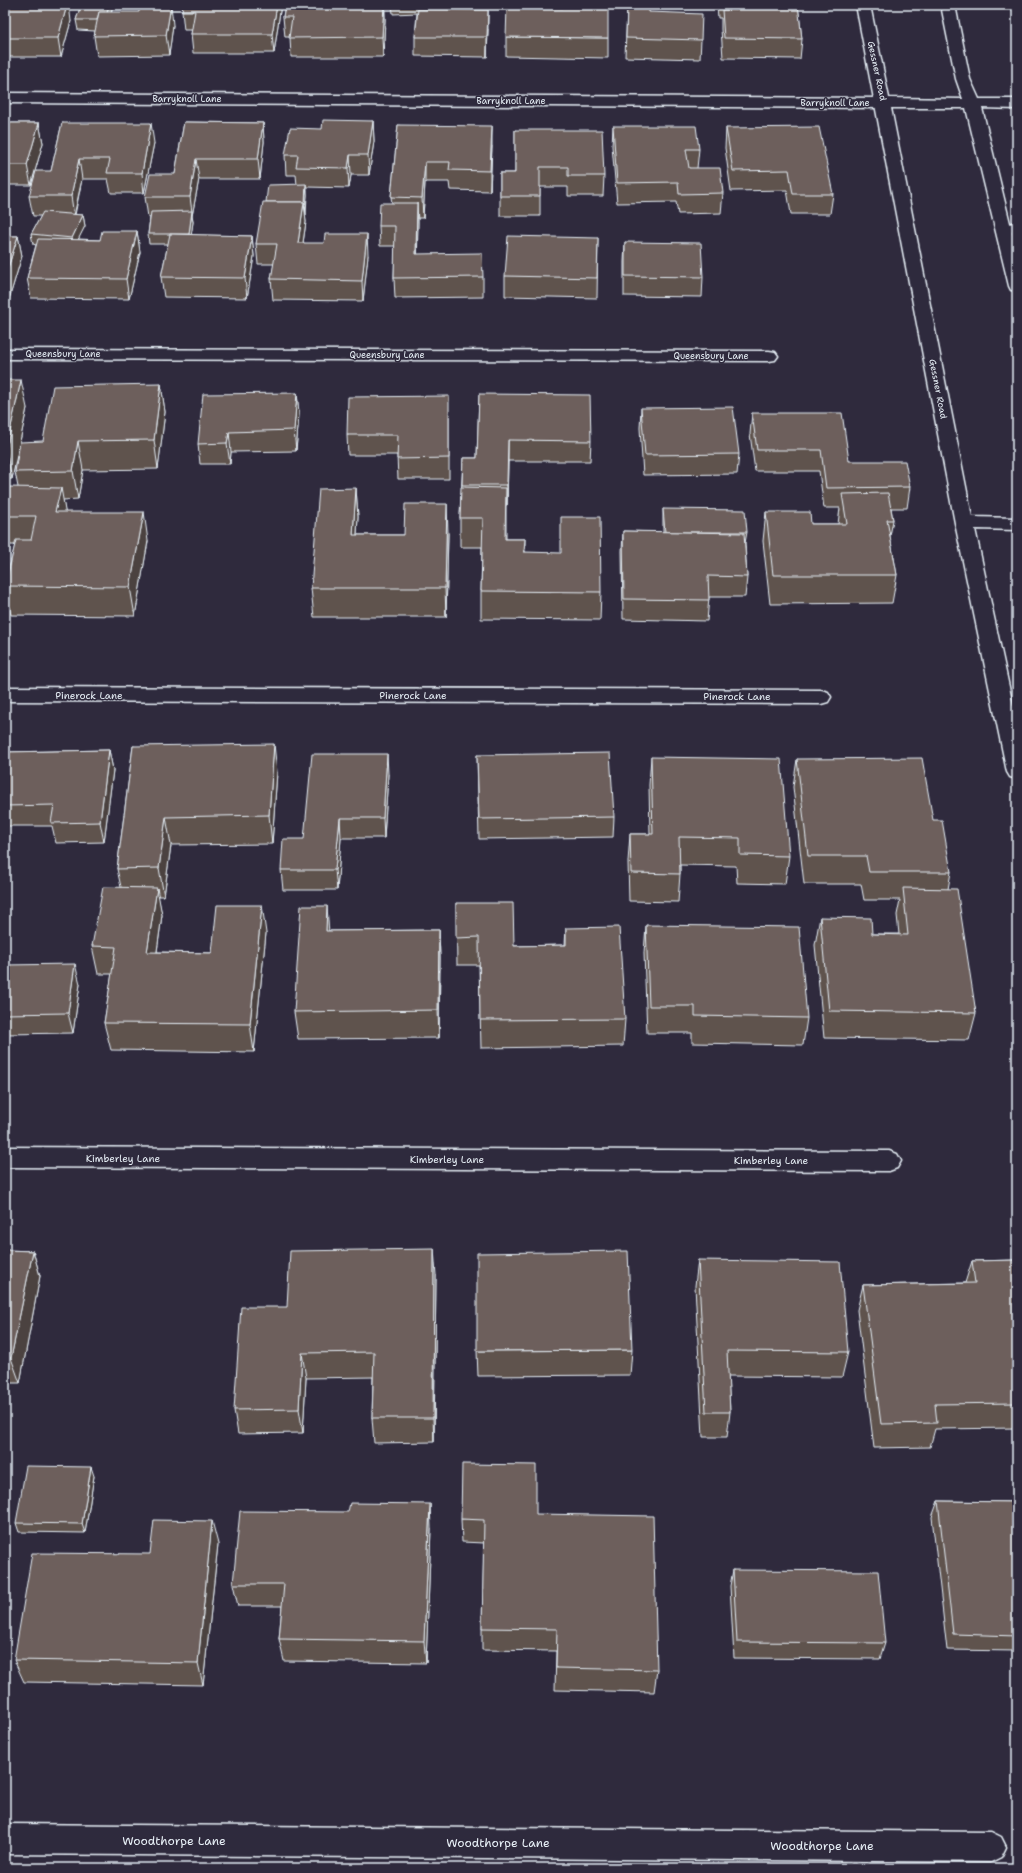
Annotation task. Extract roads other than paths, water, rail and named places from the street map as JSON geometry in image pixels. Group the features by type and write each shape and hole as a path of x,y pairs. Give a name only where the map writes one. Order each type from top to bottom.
{"street":[{"name":"Gessner Road","path":"863,5 964,523 1017,772"},
{"path":"948,5 963,79 973,104 1010,228 1017,286"},
{"name":"Barryknoll Lane","path":"5,98 1017,104"},
{"name":"Queensbury Lane","path":"5,354 769,356"},
{"path":"964,523 1017,524"},
{"name":"Pinerock Lane","path":"5,694 821,697"},
{"name":"Kimberley Lane","path":"5,1157 889,1161"},
{"name":"Woodthorpe Lane","path":"5,1839 991,1847"}]}
